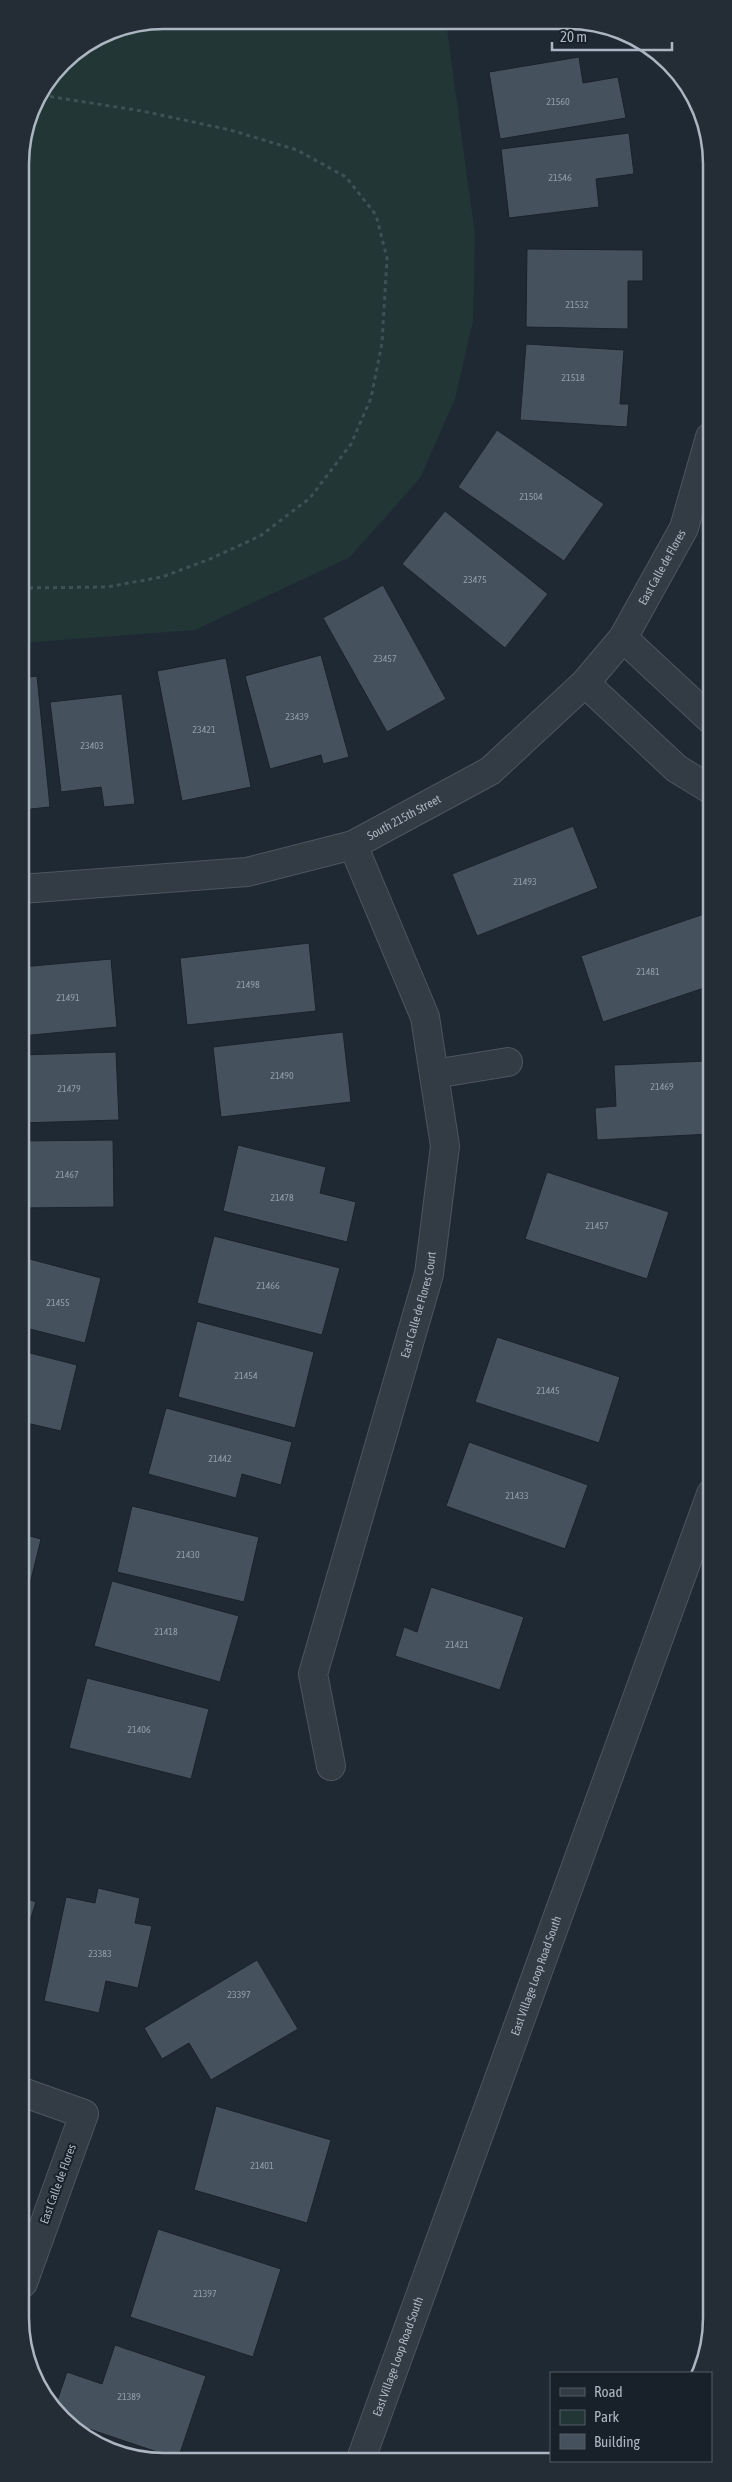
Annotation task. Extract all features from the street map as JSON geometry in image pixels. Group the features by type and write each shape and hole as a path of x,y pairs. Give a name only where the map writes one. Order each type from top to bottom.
{"street":[{"name":"East Calle de Flores","path":"585,683 623,638 684,528 703,462"},
{"path":"623,638 703,712"},
{"path":"585,683 677,769 703,785"},
{"name":"South 215th Street","path":"29,888 247,872 353,844 490,771 585,683"},
{"name":"East Calle de Flores Court","path":"331,1766 313,1674 428,1274 445,1146 425,1018 353,844"},
{"path":"434,1074 508,1062"},
{"name":"East Village Loop Road South","path":"363,2453 703,1516"},
{"name":"East Calle de Flores","path":"29,2094 84,2114 29,2266"}],"path":[{"path":"29,588 107,587 162,577 210,559 260,536 310,498 351,444 371,398 382,343 387,258 376,214 346,177 297,150 220,128 142,111 47,96"}],"green space":[{"path":"155,29 447,29 475,235 473,321 455,399 420,478 350,557 195,630 29,642 29,155 33,129 39,112 51,89 75,62 89,51 112,39 137,31"}],"building":[{"path":"579,57 583,83 618,77 626,118 500,139 489,72"},
{"path":"629,133 634,174 596,179 599,207 509,218 501,149"},
{"path":"527,249 643,250 643,281 628,281 628,329 526,327"},
{"path":"526,344 624,350 620,404 629,404 627,427 520,420"},
{"path":"497,430 604,504 564,561 458,487"},
{"path":"445,511 548,594 505,648 402,564"},
{"path":"383,585 446,699 387,732 323,618"},
{"path":"321,655 349,757 323,764 321,755 270,769 245,676"},
{"path":"226,658 251,787 182,801 157,671"},
{"path":"37,676 50,807 29,809 29,677"},
{"path":"122,694 135,804 104,807 101,787 61,792 50,702"},
{"path":"573,826 598,888 477,936 452,874"},
{"path":"703,914 703,988 603,1022 581,956"},
{"path":"309,943 316,1011 187,1025 180,958"},
{"path":"111,959 117,1027 29,1035 29,966"},
{"path":"343,1032 351,1102 221,1117 213,1047"},
{"path":"116,1052 119,1120 29,1123 29,1055"},
{"path":"703,1061 703,1134 597,1140 595,1108 616,1106 614,1065"},
{"path":"113,1140 114,1207 29,1208 29,1141"},
{"path":"238,1145 326,1167 320,1193 356,1202 347,1242 223,1211"},
{"path":"547,1172 669,1212 647,1279 525,1239"},
{"path":"214,1236 340,1268 322,1335 197,1303"},
{"path":"29,1259 101,1278 85,1343 29,1329"},
{"path":"197,1321 314,1352 295,1428 178,1397"},
{"path":"497,1337 620,1377 599,1443 475,1402"},
{"path":"29,1353 77,1365 61,1431 29,1424"},
{"path":"166,1408 292,1442 281,1485 242,1474 236,1498 148,1474"},
{"path":"469,1442 588,1485 565,1549 446,1506"},
{"path":"132,1506 259,1537 244,1602 117,1572"},
{"path":"29,1536 41,1539 29,1588"},
{"path":"112,1581 239,1616 220,1682 94,1646"},
{"path":"431,1587 524,1617 500,1690 395,1656 404,1627 417,1632"},
{"path":"87,1678 209,1709 191,1779 69,1748"},
{"path":"98,1888 140,1898 135,1923 152,1926 138,1988 106,1981 99,2013 44,2001 66,1897 95,1903"},
{"path":"29,1900 36,1902 29,1924"},
{"path":"257,1960 298,2029 211,2080 189,2043 162,2059 144,2028"},
{"path":"216,2106 331,2140 307,2223 194,2190"},
{"path":"158,2229 281,2269 253,2357 130,2317"},
{"path":"115,2345 206,2376 180,2453 159,2453 87,2428 68,2414 57,2401 67,2372 102,2384"}]}
